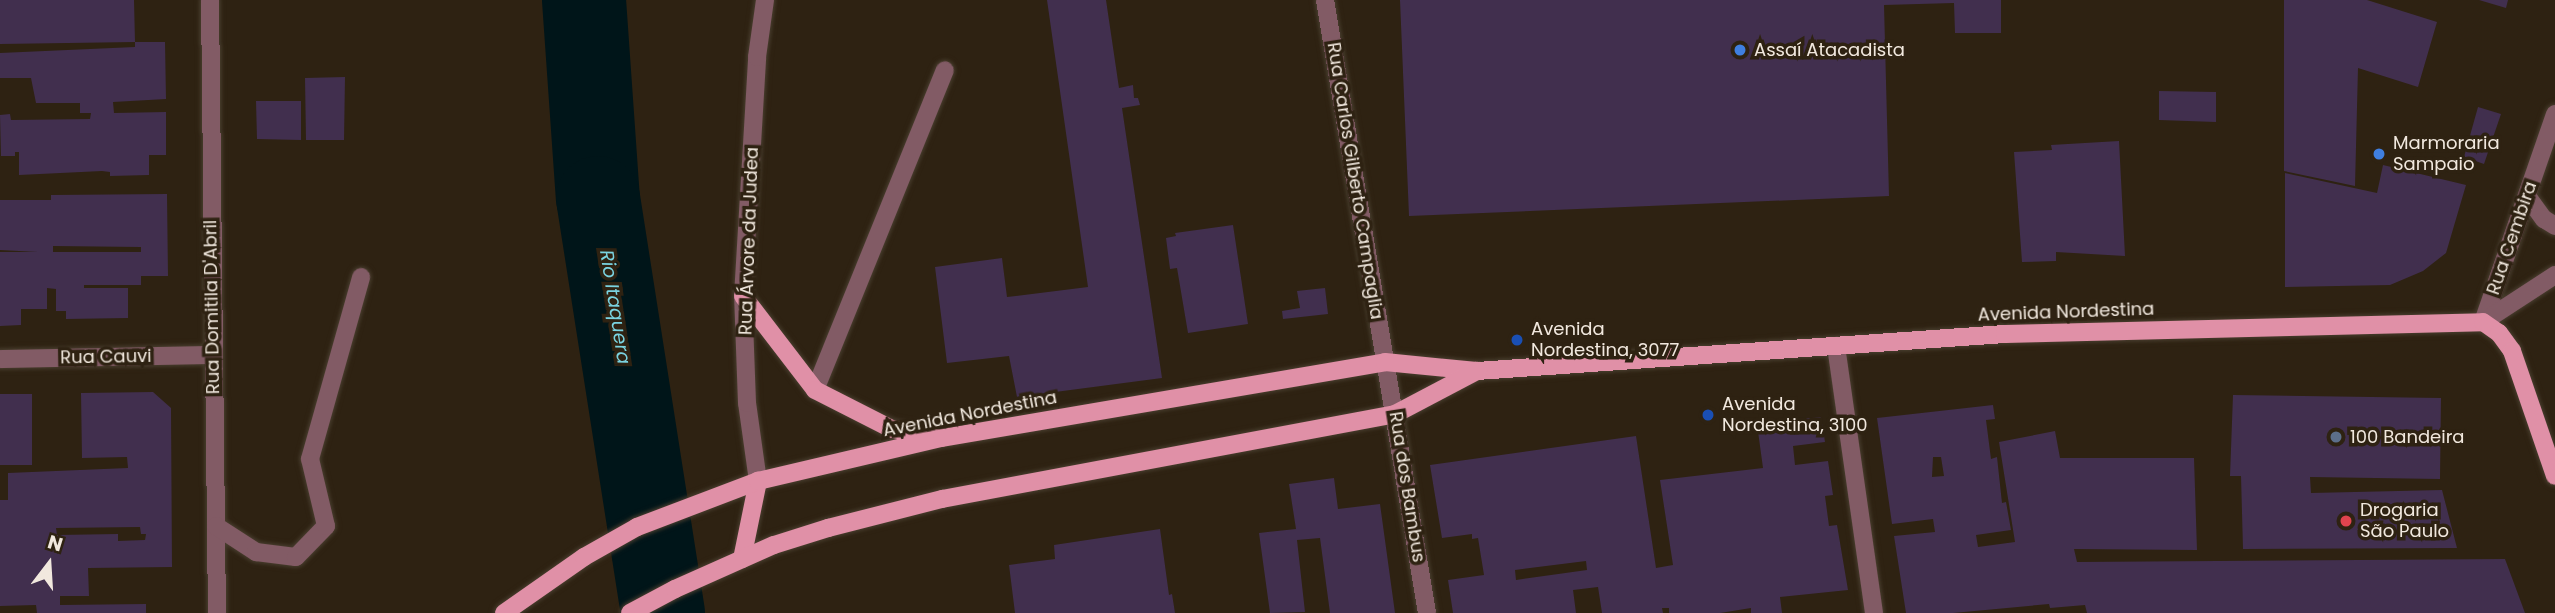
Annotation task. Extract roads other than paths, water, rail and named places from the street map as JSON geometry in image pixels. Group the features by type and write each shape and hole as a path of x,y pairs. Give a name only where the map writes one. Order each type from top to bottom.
{"main road":[{"path":"743,296 815,390 892,429 942,438"},
{"path":"2483,322 2499,333 2512,351 2555,476"},
{"name":"Avenida Nordestina","path":"504,613 583,557 638,527 758,481 942,438 1385,362 1477,371 2005,334 2483,322"},
{"name":"Avenida Nordestina","path":"630,613 722,567 828,528 942,499 1395,414 1477,371"},
{"path":"742,559 758,481"}],"street":[{"name":"Rua Domitila D'Abril","path":"209,0 217,613"},
{"name":"Rua Árvore da Judea","path":"758,481 747,403 743,296 757,57 765,0"},
{"name":"Rua Carlos Gilberto Campaglia","path":"1325,0 1385,362"},
{"path":"815,390 945,70"},
{"name":"Rua Cembira","path":"2483,322 2555,114"},
{"path":"2527,195 2544,219 2555,226"},
{"path":"2483,322 2555,275"},
{"path":"216,526 256,552 296,557 326,526 310,459 360,276"},
{"path":"1836,346 1874,613"},
{"name":"Rua Cauvi","path":"0,359 213,355"},
{"name":"Rua dos Bambus","path":"1385,362 1427,613"}],"waterway":[{"name":"Rio Itaquera","path":"584,0 598,198 663,613"}],"place":[{"name":"Assaí Atacadista","path":"1740,50"},
{"name":"Marmoraria Sampaio","path":"2379,154"},
{"name":"Avenida Nordestina, 3077","path":"1517,340"},
{"name":"Avenida Nordestina, 3100","path":"1708,415"},
{"name":"100 Bandeira","path":"2336,437"},
{"name":"Drogaria São Paulo","path":"2346,521"}]}
